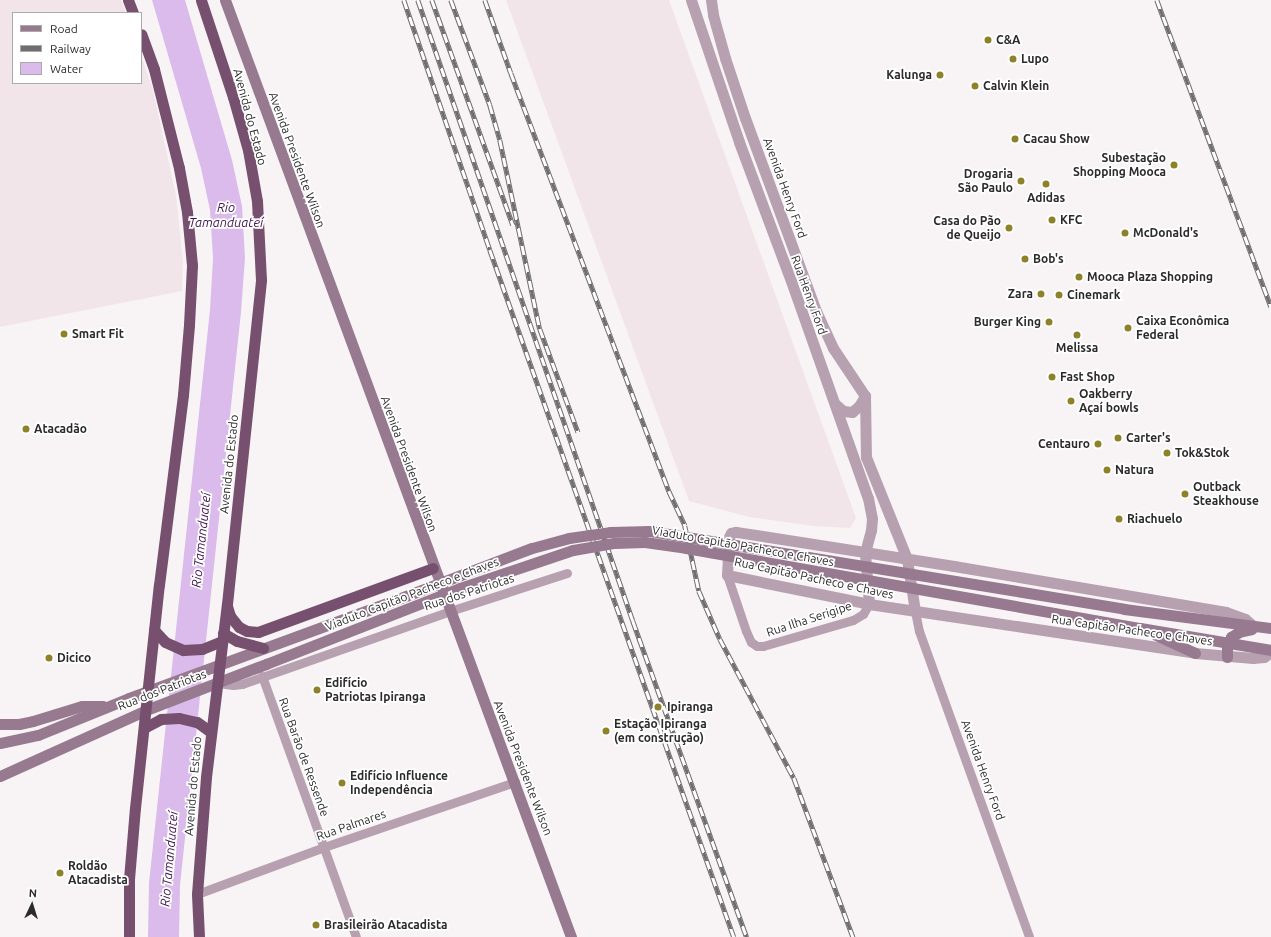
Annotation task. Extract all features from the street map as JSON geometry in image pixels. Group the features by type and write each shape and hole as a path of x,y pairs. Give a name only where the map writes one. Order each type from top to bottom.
{"highway":[{"path":"128,0 133,12"},
{"name":"Avenida do Estado","path":"199,937 197,894 206,777 218,683 259,301 260,246 257,201 248,150 233,97 200,0"},
{"path":"129,937 129,879 154,630 183,395 192,265 187,212 179,168 154,69 142,37"},
{"path":"226,604 230,616 238,626 247,631 258,632 434,568"},
{"path":"154,630 165,642 183,650 202,650 222,637 263,648"},
{"path":"144,728 161,719 179,718 197,722 211,732"}],"main road":[{"name":"Avenida Presidente Wilson","path":"224,0 450,611 515,782 571,937"},
{"name":"Viaduto Capitão Pacheco e Chaves","path":"219,666 263,648 532,548 569,538 610,532 650,531 682,535 1124,609"},
{"name":"Viaduto Capitão Pacheco e Chaves","path":"218,683 460,588 573,550 614,543 645,542 686,548 1140,628"},
{"name":"Rua Capitão Pacheco e Chaves","path":"1124,609 1268,628"},
{"name":"Rua Capitão Pacheco e Chaves","path":"1140,628 1271,651"},
{"path":"1140,628 1195,653"},
{"path":"1227,657 1228,643 1231,637 1239,632 1268,628"},
{"name":"Rua dos Patriotas","path":"0,743 38,735 108,706 219,666"},
{"name":"Rua dos Patriotas","path":"0,776 146,710 218,683"},
{"path":"0,724 19,724 33,721 82,706 108,706"}],"street":[{"name":"Rua Henry Ford","path":"691,0 739,142 835,404 871,510 871,530 866,553 869,604"},
{"name":"Avenida Henry Ford","path":"711,0 713,15 721,44 745,118 816,311 833,348 865,396 867,425 866,451 868,463 907,559"},
{"path":"835,404 843,411 852,412 859,406 865,396"},
{"name":"Rua Capitão Pacheco e Chaves","path":"1252,625 1244,619 1226,612 734,532 729,537 727,575 915,612 1195,653 1227,657 1260,658 1271,651"},
{"path":"907,559 915,612"},
{"name":"Rua dos Patriotas","path":"218,683 232,685 242,684 450,611 567,573"},
{"name":"Rua Ilha Serigipe","path":"727,575 746,631 751,642 757,646 763,646 853,620 863,614 869,604"},
{"name":"Avenida Henry Ford","path":"915,612 919,631 1029,937"},
{"name":"Rua Barão de Ressende","path":"262,676 356,937"},
{"name":"Rua Palmares","path":"197,894 324,846 515,782"}],"shaded area":[{"path":"0,0 121,0 126,12 12,12 12,84 142,84 142,58 153,90 176,195 183,262 182,291 0,327"},
{"path":"506,0 669,0 856,518 850,528 813,526 749,517 689,501"}],"water":[{"name":"Rio Tamanduateí","path":"152,0 185,0 232,160 242,206 245,258 241,312 180,885 179,937 148,937 149,883 210,310 213,258 210,210 201,168"}],"railway":[{"path":"404,0 490,250 734,937"},
{"path":"418,0 633,621 747,937"},
{"path":"432,0 513,225"},
{"path":"451,0 490,105 500,140 540,329 578,432"},
{"path":"485,0 511,73 669,491 685,526 699,591 720,639 794,778 853,937"},
{"path":"1157,0 1271,306"}],"place":[{"name":"C&A","path":"988,40"},
{"name":"Lupo","path":"1013,59"},
{"name":"Kalunga","path":"940,75"},
{"name":"Calvin Klein","path":"975,86"},
{"name":"Cacau Show","path":"1015,139"},
{"name":"Subestação Shopping Mooca","path":"1174,165"},
{"name":"Drogaria São Paulo","path":"1021,181"},
{"name":"Adidas","path":"1046,184"},
{"name":"KFC","path":"1052,220"},
{"name":"Casa do Pão de Queijo","path":"1009,228"},
{"name":"McDonald's","path":"1125,233"},
{"name":"Bob's","path":"1025,259"},
{"name":"Mooca Plaza Shopping","path":"1079,277"},
{"name":"Zara","path":"1041,294"},
{"name":"Cinemark","path":"1059,295"},
{"name":"Burger King","path":"1049,322"},
{"name":"Caixa Econômica Federal","path":"1128,328"},
{"name":"Smart Fit","path":"64,334"},
{"name":"Melissa","path":"1077,335"},
{"name":"Fast Shop","path":"1052,377"},
{"name":"Oakberry Açaí bowls","path":"1071,401"},
{"name":"Atacadão","path":"26,429"},
{"name":"Carter's","path":"1118,438"},
{"name":"Centauro","path":"1098,444"},
{"name":"Tok&Stok","path":"1167,453"},
{"name":"Natura","path":"1107,470"},
{"name":"Outback Steakhouse","path":"1185,494"},
{"name":"Riachuelo","path":"1119,519"},
{"name":"Dicico","path":"49,658"},
{"name":"Edifício Patriotas Ipiranga","path":"317,690"},
{"name":"Ipiranga","path":"658,707"},
{"name":"Estação Ipiranga (em construção)","path":"606,731"},
{"name":"Edifício Influence Independência","path":"342,783"},
{"name":"Roldão Atacadista","path":"60,873"},
{"name":"Brasileirão Atacadista","path":"316,925"}]}
